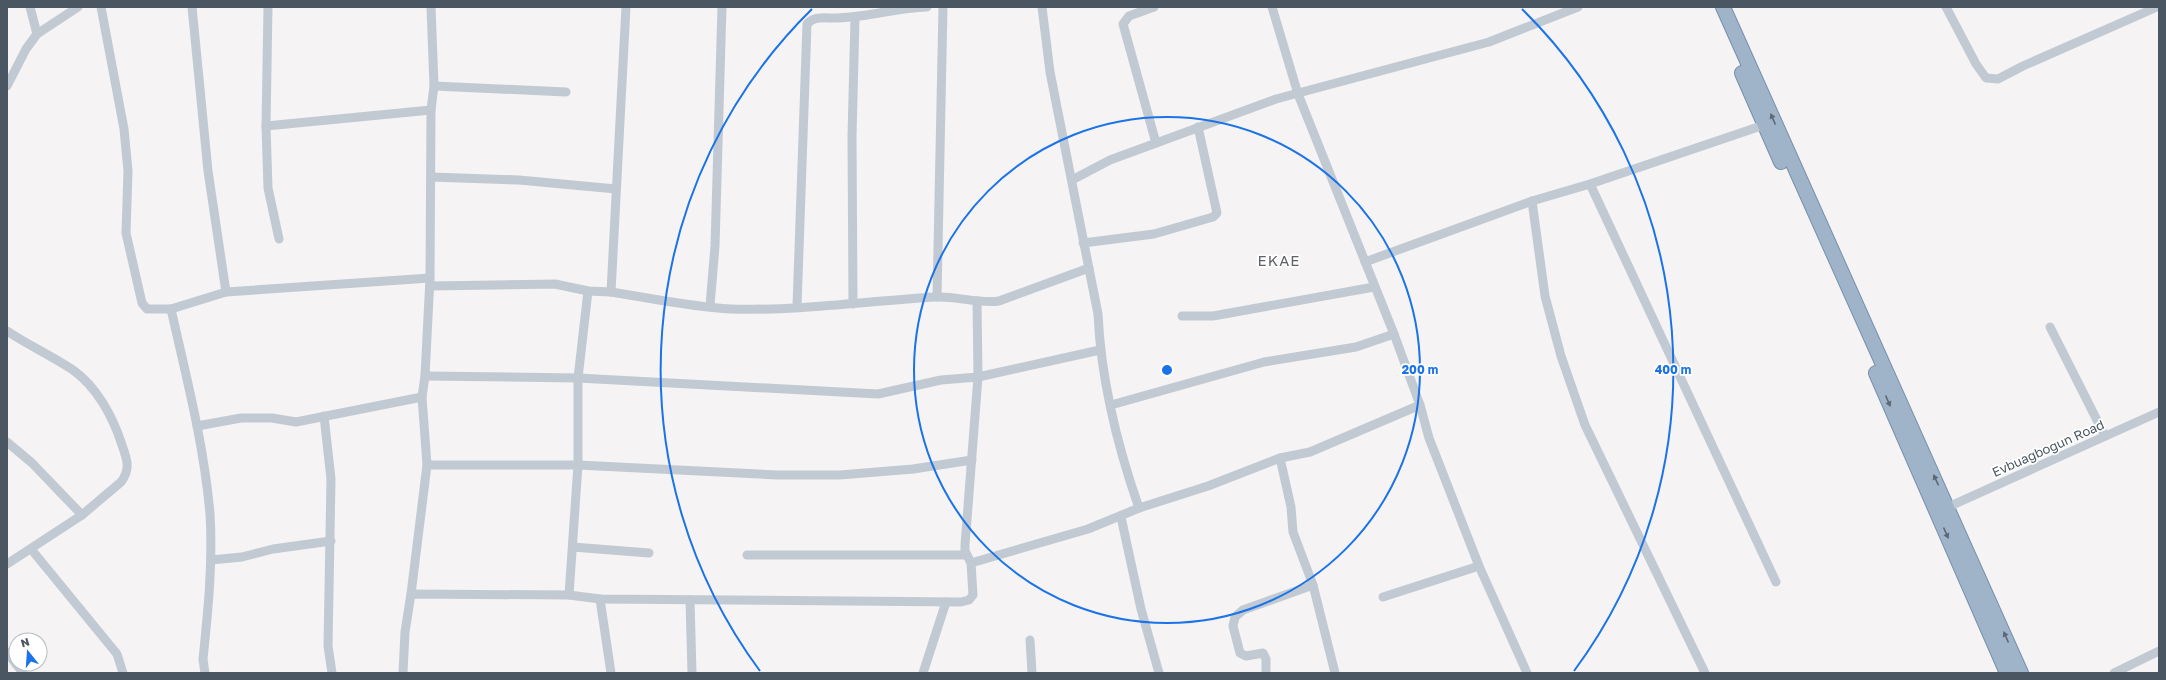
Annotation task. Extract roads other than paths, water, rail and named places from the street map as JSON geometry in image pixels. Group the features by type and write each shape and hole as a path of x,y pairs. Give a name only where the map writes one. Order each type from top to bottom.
{"highway":[{"path":"1712,7 1764,125 1826,258 2007,673"},
{"path":"1722,7 1883,368 1948,506 2021,673"}],"street":[{"path":"30,7 37,34"},
{"path":"7,86 26,49 37,34 78,7"},
{"path":"101,7 124,129 128,171 126,234 142,303 147,309 171,309 226,292 430,282 555,284 588,291 611,292 732,309 853,304 937,297 959,297 987,303 999,301 1088,268"},
{"path":"192,7 208,171 226,292"},
{"path":"268,7 266,126 268,188 279,239"},
{"path":"403,673 405,632 427,465 422,397 426,376 430,282 431,110 434,86 431,7"},
{"path":"611,292 626,7"},
{"path":"710,306 715,246 722,7"},
{"path":"796,306 807,24 816,18 855,18 894,10 927,7"},
{"path":"937,297 943,7"},
{"path":"1042,7 1050,72 1098,314 1100,350 1122,458 1139,508"},
{"path":"1154,7 1129,16 1124,24 1156,143"},
{"path":"1272,7 1298,94 1394,334 1420,405 1429,438 1479,566 1527,673"},
{"path":"1072,180 1110,160 1276,99 1489,42 1578,7"},
{"path":"1946,7 1976,64 1986,78 1998,79 2022,66 2157,7"},
{"path":"853,304 852,136 855,18"},
{"path":"434,86 566,92"},
{"path":"266,126 431,110"},
{"path":"1365,262 1532,201 1590,184 1764,125"},
{"path":"1083,243 1154,234 1213,217 1217,213 1198,127"},
{"path":"431,178 519,180 616,189"},
{"path":"1590,184 1776,582"},
{"path":"1532,201 1545,296 1561,356 1584,425 1705,673"},
{"path":"1182,316 1213,316 1374,287"},
{"path":"569,595 578,466 578,378 588,291"},
{"path":"411,594 569,595 600,599 690,600 946,602 969,600 973,595 969,559 965,545 978,377 977,301"},
{"path":"171,309 198,426 210,513 211,560 203,659 205,673"},
{"path":"2050,327 2105,436"},
{"path":"7,332 74,371 98,395 117,430 128,462 126,475 121,482 82,514 32,549 7,564"},
{"path":"1111,405 1264,362 1356,347 1394,334"},
{"path":"426,376 578,378 878,394 941,380 978,377 1100,350"},
{"path":"198,426 241,418 272,418 296,422 422,397"},
{"path":"747,555 969,559 1088,529 1121,517 1139,508 1208,486 1280,458 1310,452 1420,405"},
{"name":"Evbuagbogun Road","path":"1948,506 2159,412"},
{"path":"324,416 331,478 328,646 332,673"},
{"path":"7,442 32,464 82,514"},
{"path":"1280,458 1291,507 1293,532 1312,586 1335,673"},
{"path":"427,465 578,466 777,475 840,475 898,471 972,460"},
{"path":"1121,517 1141,609 1159,673"},
{"path":"211,560 242,557 273,549 331,541"},
{"path":"573,547 649,552"},
{"path":"32,549 117,654 123,673"},
{"path":"1382,597 1479,566"},
{"path":"1266,673 1266,659 1263,653 1246,656 1240,653 1233,626 1235,617 1243,610 1312,586"},
{"path":"600,599 611,673"},
{"path":"690,600 692,673"},
{"path":"923,673 946,602"},
{"path":"1030,640 1032,673"},
{"path":"2114,673 2159,651"}],"district":[{"name":"EKAE","path":"1279,260"}]}
